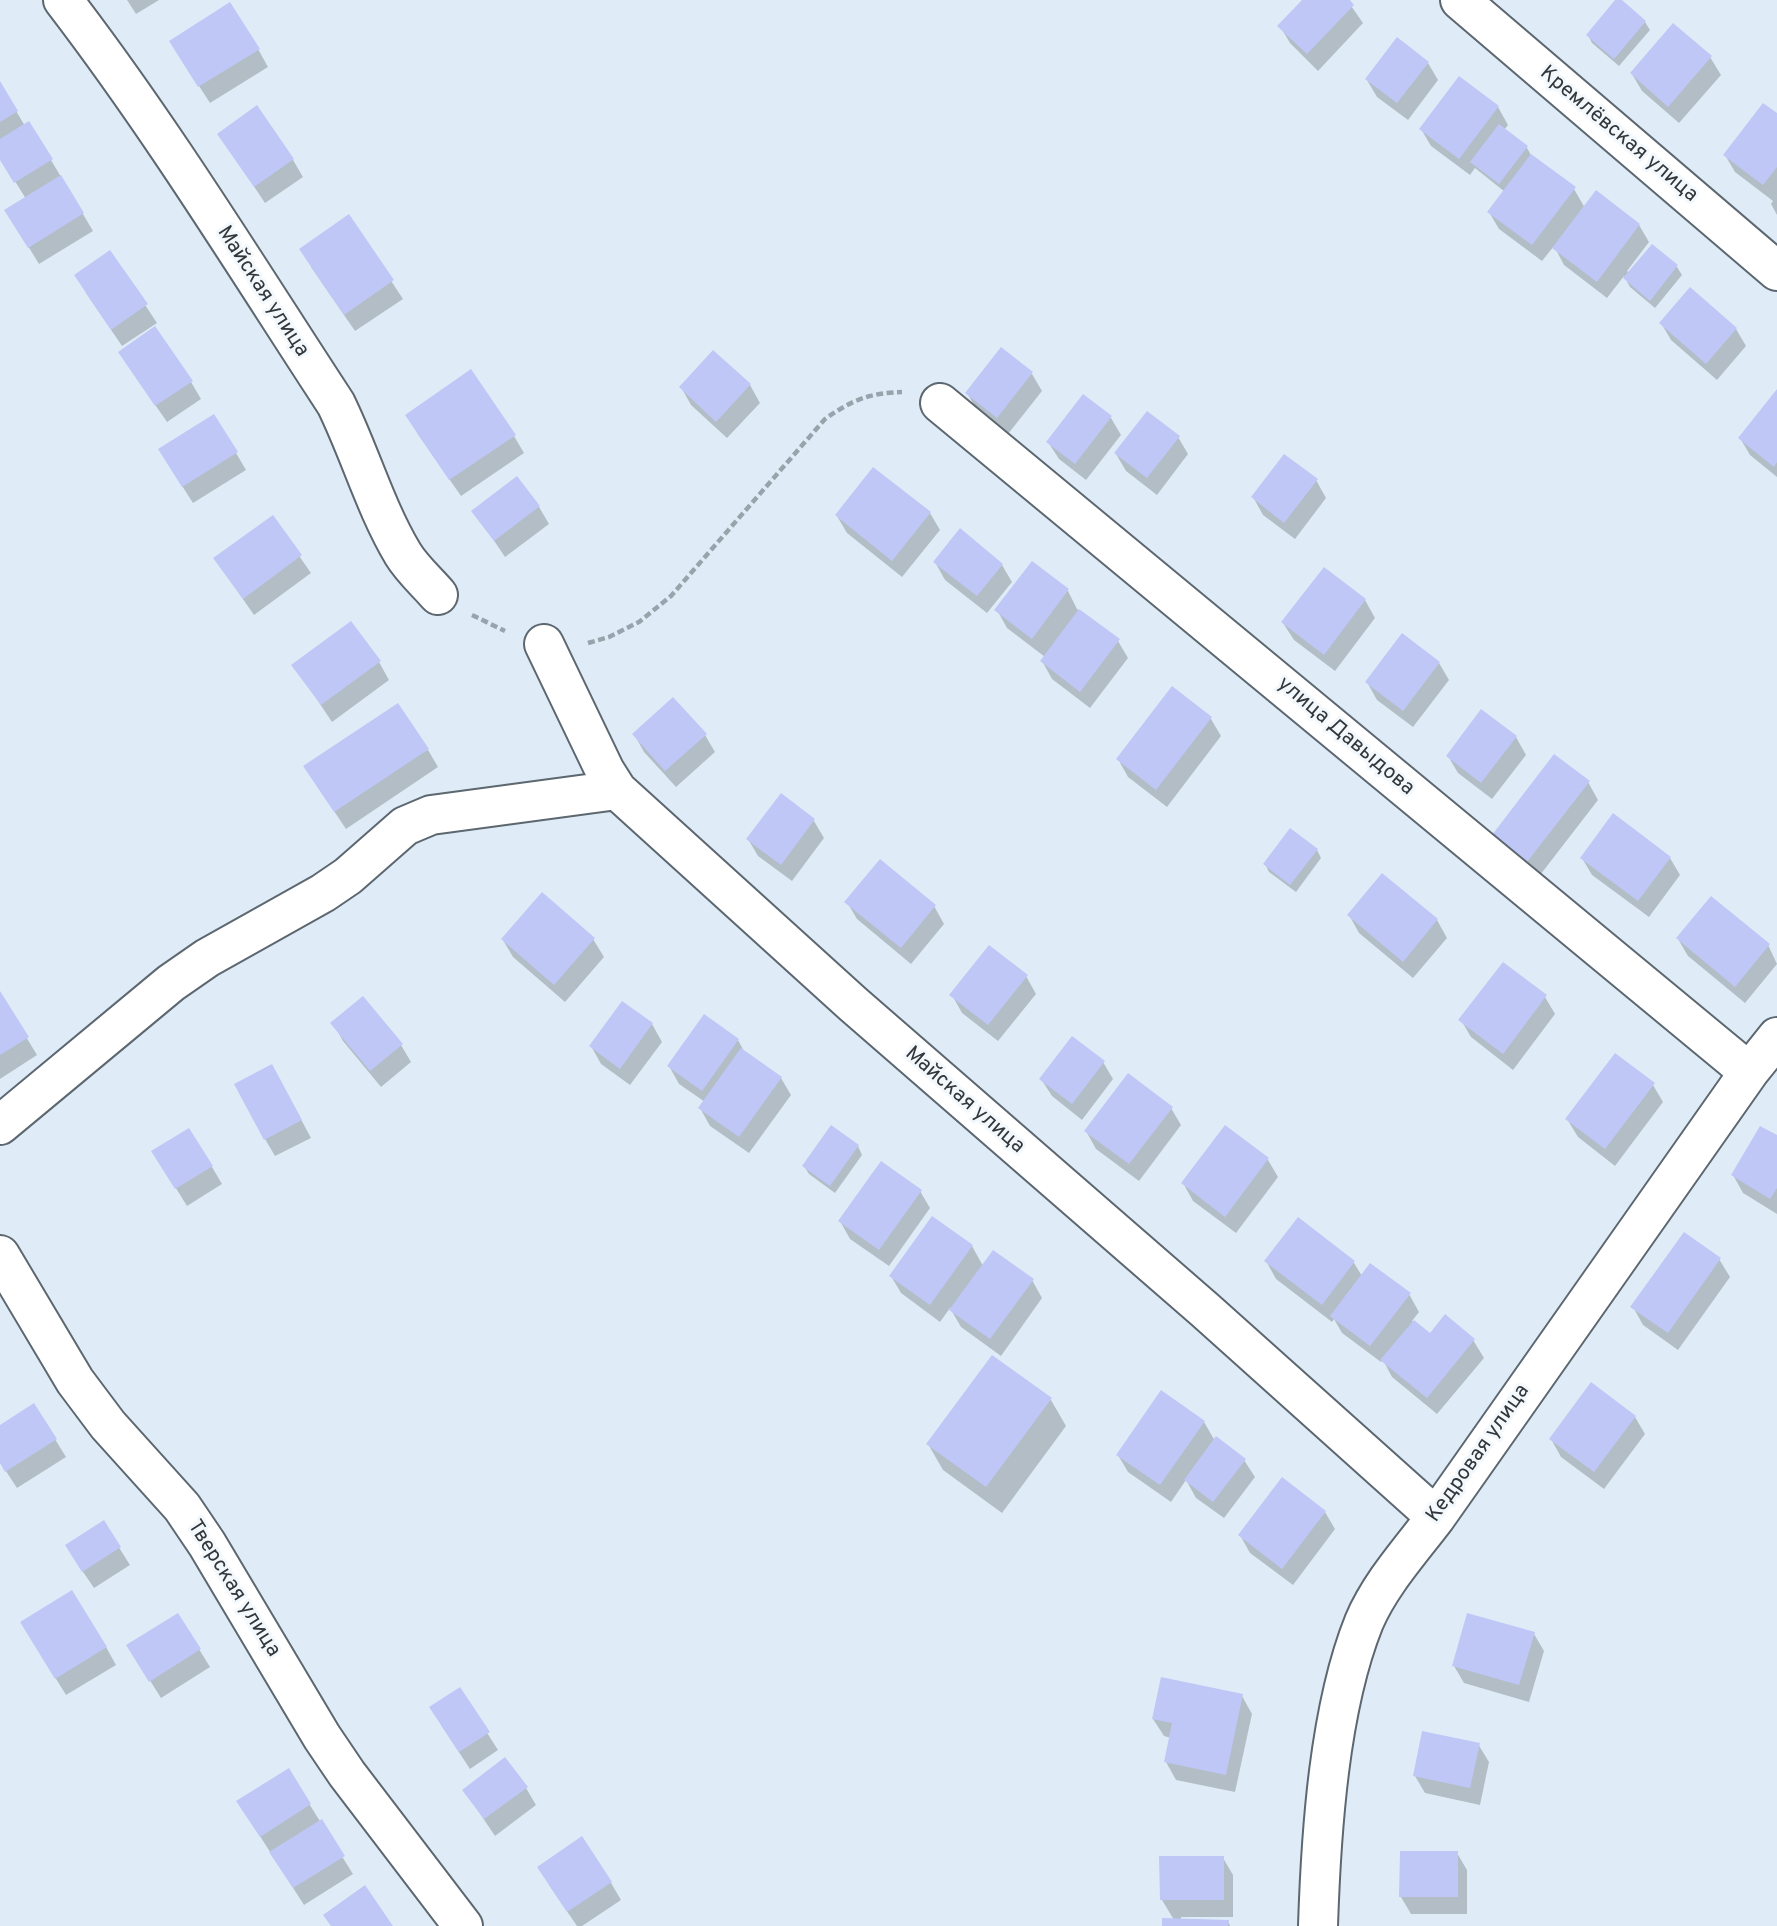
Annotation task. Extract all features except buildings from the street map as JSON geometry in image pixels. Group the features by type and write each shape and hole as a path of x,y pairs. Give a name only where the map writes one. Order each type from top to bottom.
{"street":[{"name":"Майская улица","path":"64,0 134,97 336,404 354,441 381,511 404,556 438,596"},
{"name":"Кремлёвская улица","path":"1460,0 1777,271"},
{"name":"улица Давыдова","path":"940,403 1749,1072"},
{"name":"Майская улица","path":"544,644 605,771 617,790 853,1004 1215,1319 1436,1517"},
{"path":"0,1125 171,983 207,958 348,876 405,826 431,815 617,790"},
{"name":"Кедровая улица","path":"1318,1926 1320,1872 1334,1736 1364,1622 1383,1587 1436,1517 1749,1072 1777,1037"},
{"name":"Тверская улица","path":"0,1255 75,1381 108,1425 182,1507 347,1774 463,1926"}],"path":[{"path":"438,596 513,635 544,644 575,647 609,637 639,622 671,596 825,419 849,402 877,393 907,391 940,403"}]}
